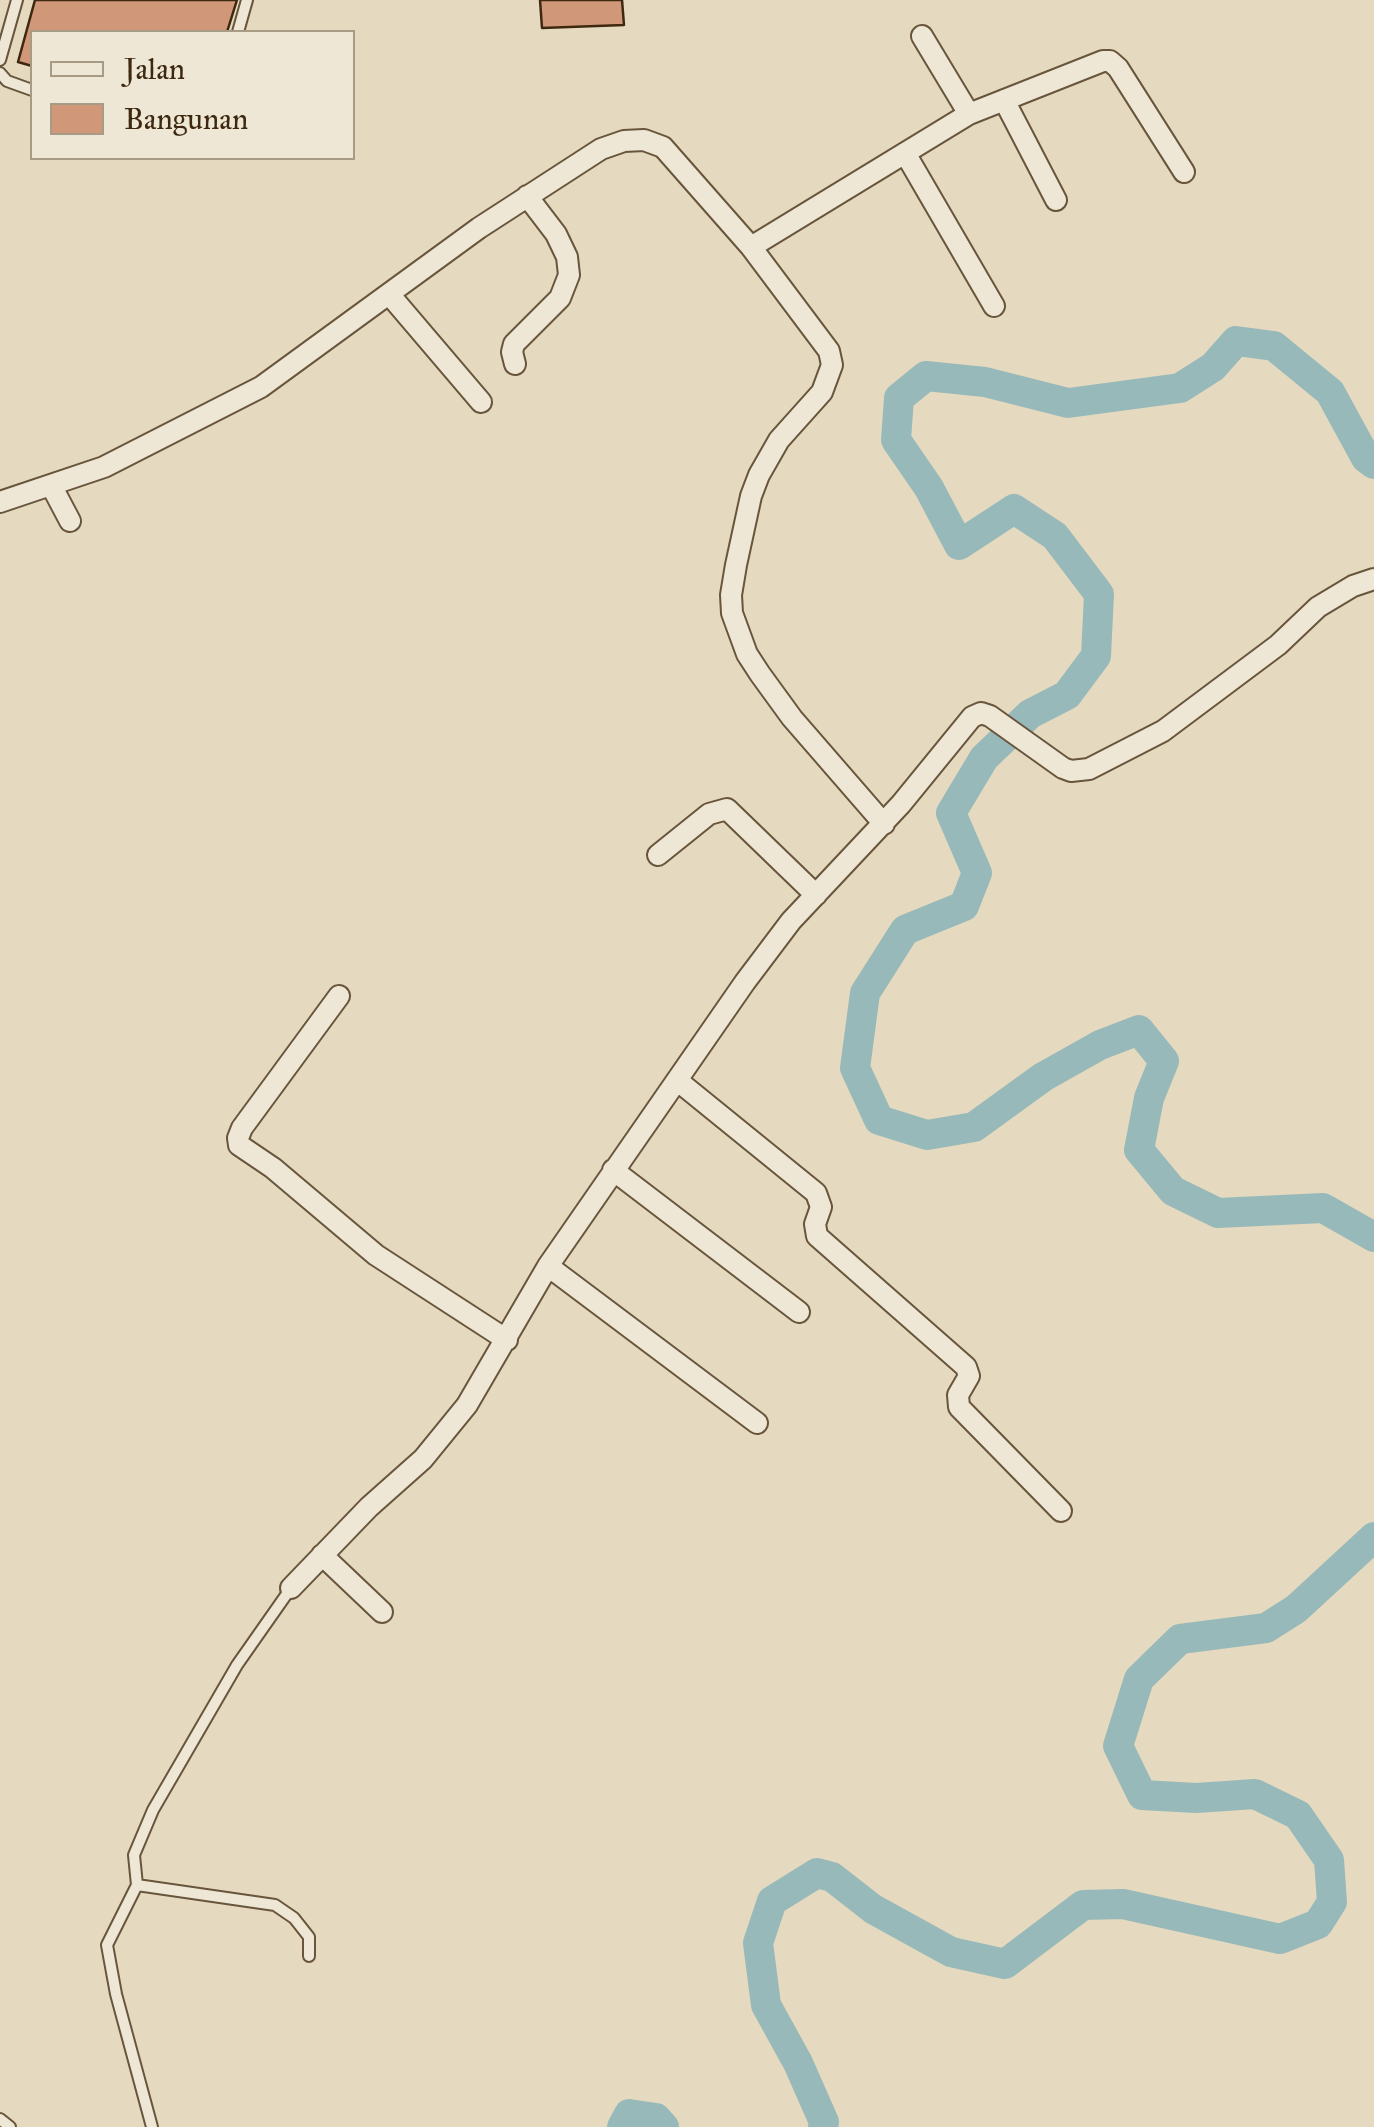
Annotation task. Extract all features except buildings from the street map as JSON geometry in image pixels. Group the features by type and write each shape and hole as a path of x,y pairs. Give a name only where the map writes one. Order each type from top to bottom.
{"street":[{"path":"922,36 969,114"},
{"path":"752,247 969,114 1110,61 1184,172"},
{"path":"1004,100 1056,200"},
{"path":"0,502 104,467 261,386 527,196 601,148 644,140 675,157 752,247 829,351 832,365 822,392 787,429 759,475 741,534 731,595 732,613 747,654 760,674 792,718 884,824"},
{"path":"905,152 994,306"},
{"path":"515,364 514,344 560,298 569,276 567,257 556,234 527,196"},
{"path":"389,294 481,402"},
{"path":"51,485 70,521"},
{"path":"291,1588 422,1460 467,1405 548,1266 745,982 791,921 884,824 972,717 981,713 990,716 1071,771 1100,765 1163,731 1205,702 1334,596 1374,580"},
{"path":"658,855 709,814 727,809 816,896"},
{"path":"339,996 242,1128 240,1145 273,1168 376,1256 507,1340"},
{"path":"678,1081 816,1194 822,1206 815,1224 817,1236 966,1367 969,1376 958,1395 959,1407 1061,1512"},
{"path":"612,1170 800,1312"},
{"path":"548,1266 757,1422"},
{"path":"322,1556 382,1612"}],"lane":[{"path":"0,60 17,0"},
{"path":"239,30 248,0"},
{"path":"0,73 7,81 30,89"},
{"path":"152,2127 116,1994 107,1945 137,1885 134,1855 153,1810 236,1665 291,1588"},
{"path":"137,1885 275,1905 294,1918 308,1938 309,1956"},
{"path":"0,2120 10,2127"}],"waterway":[{"path":"1374,464 1366,458 1330,392 1274,346 1236,341 1213,367 1180,388 1068,403 985,382 926,376 899,398 896,440 929,488 959,545 1014,509 1055,536 1099,594 1096,656 1067,695 1030,714 984,758 951,813 977,873 964,906 905,930 865,993 855,1068 879,1120 927,1135 974,1127 1043,1077 1100,1045 1139,1030 1164,1061 1149,1098 1139,1150 1173,1191 1218,1213 1323,1208 1374,1237"},
{"path":"823,2127 798,2063 766,2005 758,1943 772,1901 817,1873 832,1877 873,1909 951,1952 1005,1964 1083,1905 1123,1904 1280,1939 1318,1924 1332,1902 1329,1860 1298,1815 1255,1794 1196,1798 1142,1795 1118,1746 1139,1679 1180,1639 1266,1628 1296,1609 1374,1537"},
{"path":"622,2127 629,2114 656,2118 664,2127"}]}
